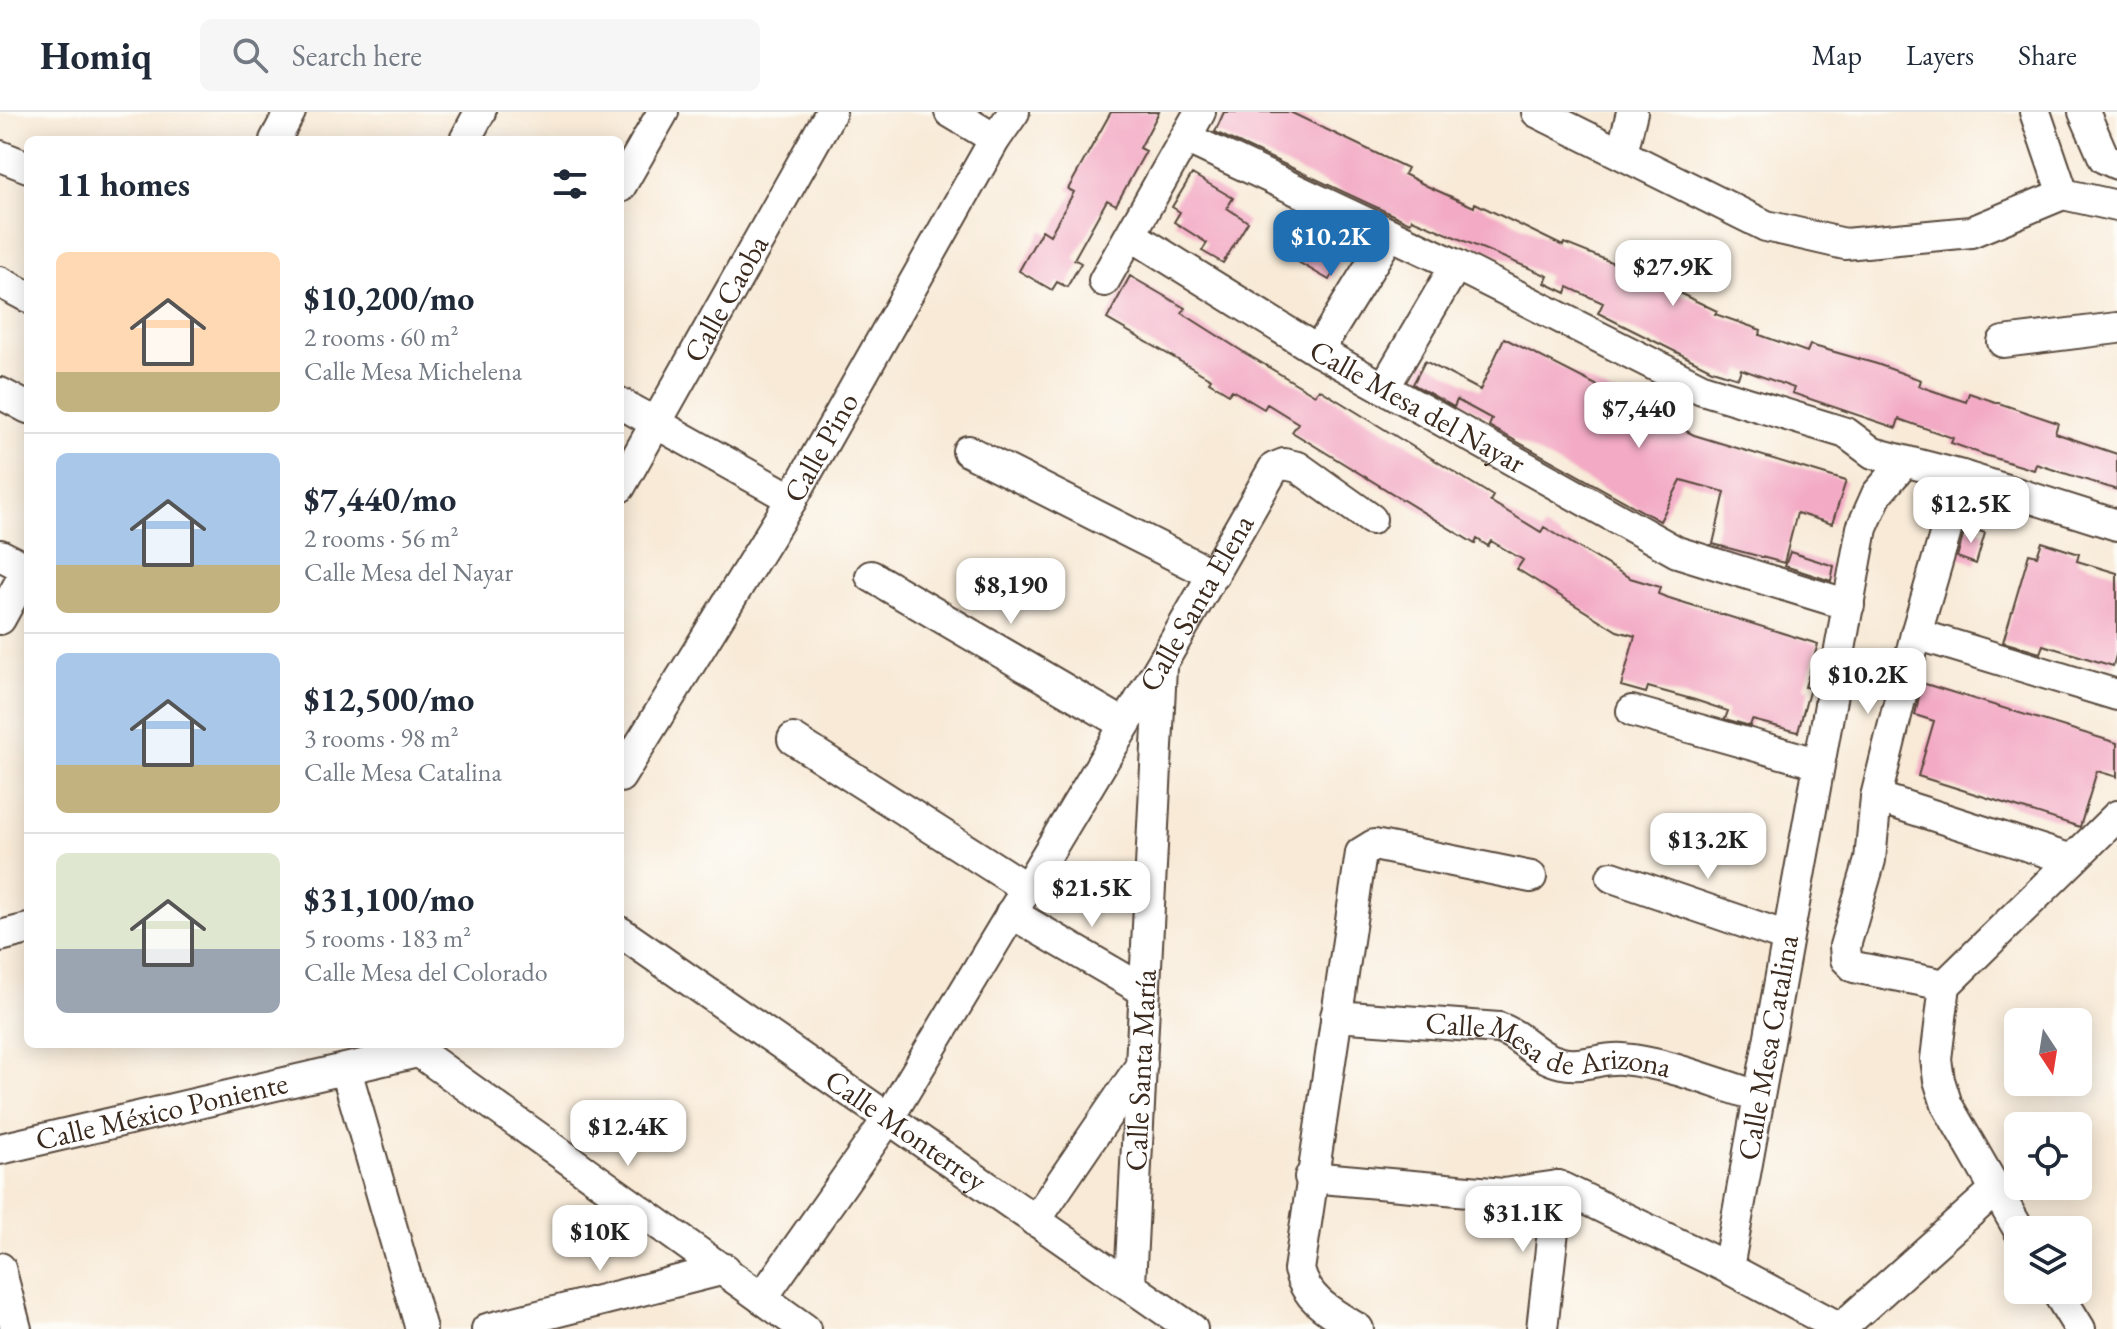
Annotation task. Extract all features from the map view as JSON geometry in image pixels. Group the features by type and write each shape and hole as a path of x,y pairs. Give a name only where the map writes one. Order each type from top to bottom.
{"street":[{"path":"277,136 290,112"},
{"path":"467,136 480,112"},
{"path":"624,180 663,112"},
{"name":"Calle Caoba","path":"624,481 658,426 831,112"},
{"path":"950,112 995,139"},
{"name":"Calle Pino","path":"624,771 792,499 995,139 1014,112"},
{"path":"1537,112 1766,226 1845,244 1971,232 2063,194 2117,206"},
{"path":"1622,153 1632,112"},
{"path":"2035,112 2063,194"},
{"path":"2084,112 2104,158 2117,164"},
{"path":"1104,281 1193,125 1390,234 1702,389 1846,433 1873,453 1962,476 2117,525"},
{"path":"0,156 24,165"},
{"path":"1318,351 1390,234"},
{"name":"Calle Mesa del Nayar","path":"1131,235 1318,351 1677,552 1849,605"},
{"path":"1384,388 1456,265"},
{"path":"0,282 24,295"},
{"path":"2003,342 2117,328"},
{"path":"0,393 24,406"},
{"path":"624,405 792,499"},
{"path":"968,451 1214,575"},
{"name":"Calle Mesa Catalina","path":"1728,1268 1817,763 1862,528 1877,494 1904,463"},
{"name":"Calle Santa Elena","path":"762,1298 888,1119 1161,665 1274,468 1284,464 1298,467 1371,519"},
{"name":"Calle Mesa Catalina","path":"1945,985 1854,967 1846,959 1845,946 1870,860 1876,797 1916,634 1962,476"},
{"path":"0,555 24,567"},
{"path":"0,619 24,576"},
{"name":"Calle Santa Elena","path":"871,576 1124,724"},
{"path":"1916,634 2117,695"},
{"name":"Calle Santa María","path":"1130,1284 1161,665"},
{"path":"1632,711 1817,763"},
{"path":"793,739 1145,991"},
{"path":"1876,797 2072,860"},
{"path":"2010,1216 1947,1105 1939,1080 1936,1059 1945,985 2117,816"},
{"path":"1358,1329 1318,1304 1303,1286 1299,1270 1310,1177 1359,860 1366,848 1381,846 1531,877"},
{"path":"1612,877 1787,937"},
{"path":"0,936 24,930"},
{"name":"Calle Monterrey","path":"624,935 1192,1329"},
{"name":"Calle Mesa de Arizona","path":"1336,1016 1499,1028 1510,1031 1531,1050 1560,1063 1589,1065 1617,1059 1646,1062 1758,1096"},
{"name":"Calle México Poniente","path":"0,1149 346,1070 414,1048"},
{"path":"418,1048 805,1329"},
{"path":"1035,1221 1142,1064"},
{"path":"346,1070 421,1329"},
{"path":"1310,1177 1503,1194 1558,1186 1728,1268 1842,1329 1994,1191"},
{"path":"1542,1329 1558,1186"},
{"path":"0,1268 16,1329"},
{"path":"487,1329 725,1269"},
{"path":"2065,1304 2080,1329"}],"building":[{"path":"1111,112 1159,112 1140,148 1146,151 1116,205 1107,200 1074,259 1081,263 1067,287 1057,282 1052,290 1019,271 1042,230 1050,235 1074,192 1068,189"},
{"path":"1224,112 1290,112 1407,168 1404,174 1427,186 1474,207 1475,203 1563,246 1564,243 1631,270 1717,311 1715,314 1761,330 1760,335 1807,352 1810,345 1877,364 1921,380 1919,386 1966,402 1969,393 2058,423 2055,433 2117,454 2117,490 2036,464 2034,470 1988,456 1951,443 1953,438 1899,419 1896,428 1792,393 1794,388 1741,369 1738,378 1712,370 1598,313 1603,303 1568,287 1566,293 1545,283 1548,276 1412,219 1410,223 1215,132"},
{"path":"1192,174 1233,198 1227,208 1248,222 1223,263 1202,251 1207,243 1174,222 1180,212 1172,207"},
{"path":"1304,224 1348,249 1329,280 1286,255"},
{"path":"1130,276 1185,308 1182,313 1245,353 1315,395 1319,389 1493,496 1490,501 1541,532 1544,527 1630,578 1660,587 1658,594 1818,644 1805,687 1810,688 1798,732 1752,720 1750,726 1725,719 1728,711 1695,700 1648,687 1646,693 1621,686 1635,636 1617,631 1517,569 1523,560 1491,541 1488,546 1477,539 1475,544 1292,432 1298,423 1267,404 1264,409 1232,390 1229,394 1209,382 1211,379 1107,319"},
{"path":"1504,338 1694,435 1846,481 1832,524 1797,513 1784,563 1713,544 1725,492 1681,480 1660,521 1489,426 1492,419 1457,400 1454,407 1413,384 1425,361 1480,390"},
{"path":"1966,526 1985,533 1976,564 1957,557"},
{"path":"2042,542 2079,554 2077,561 2117,573 2117,652 2113,666 2043,645 2040,653 2003,642 2029,554 2037,556"},
{"path":"1790,552 1834,566 1831,581 1785,566"},
{"path":"1922,683 2117,743 2117,777 2097,771 2080,827 1918,776 1934,721 1915,715"}]}
